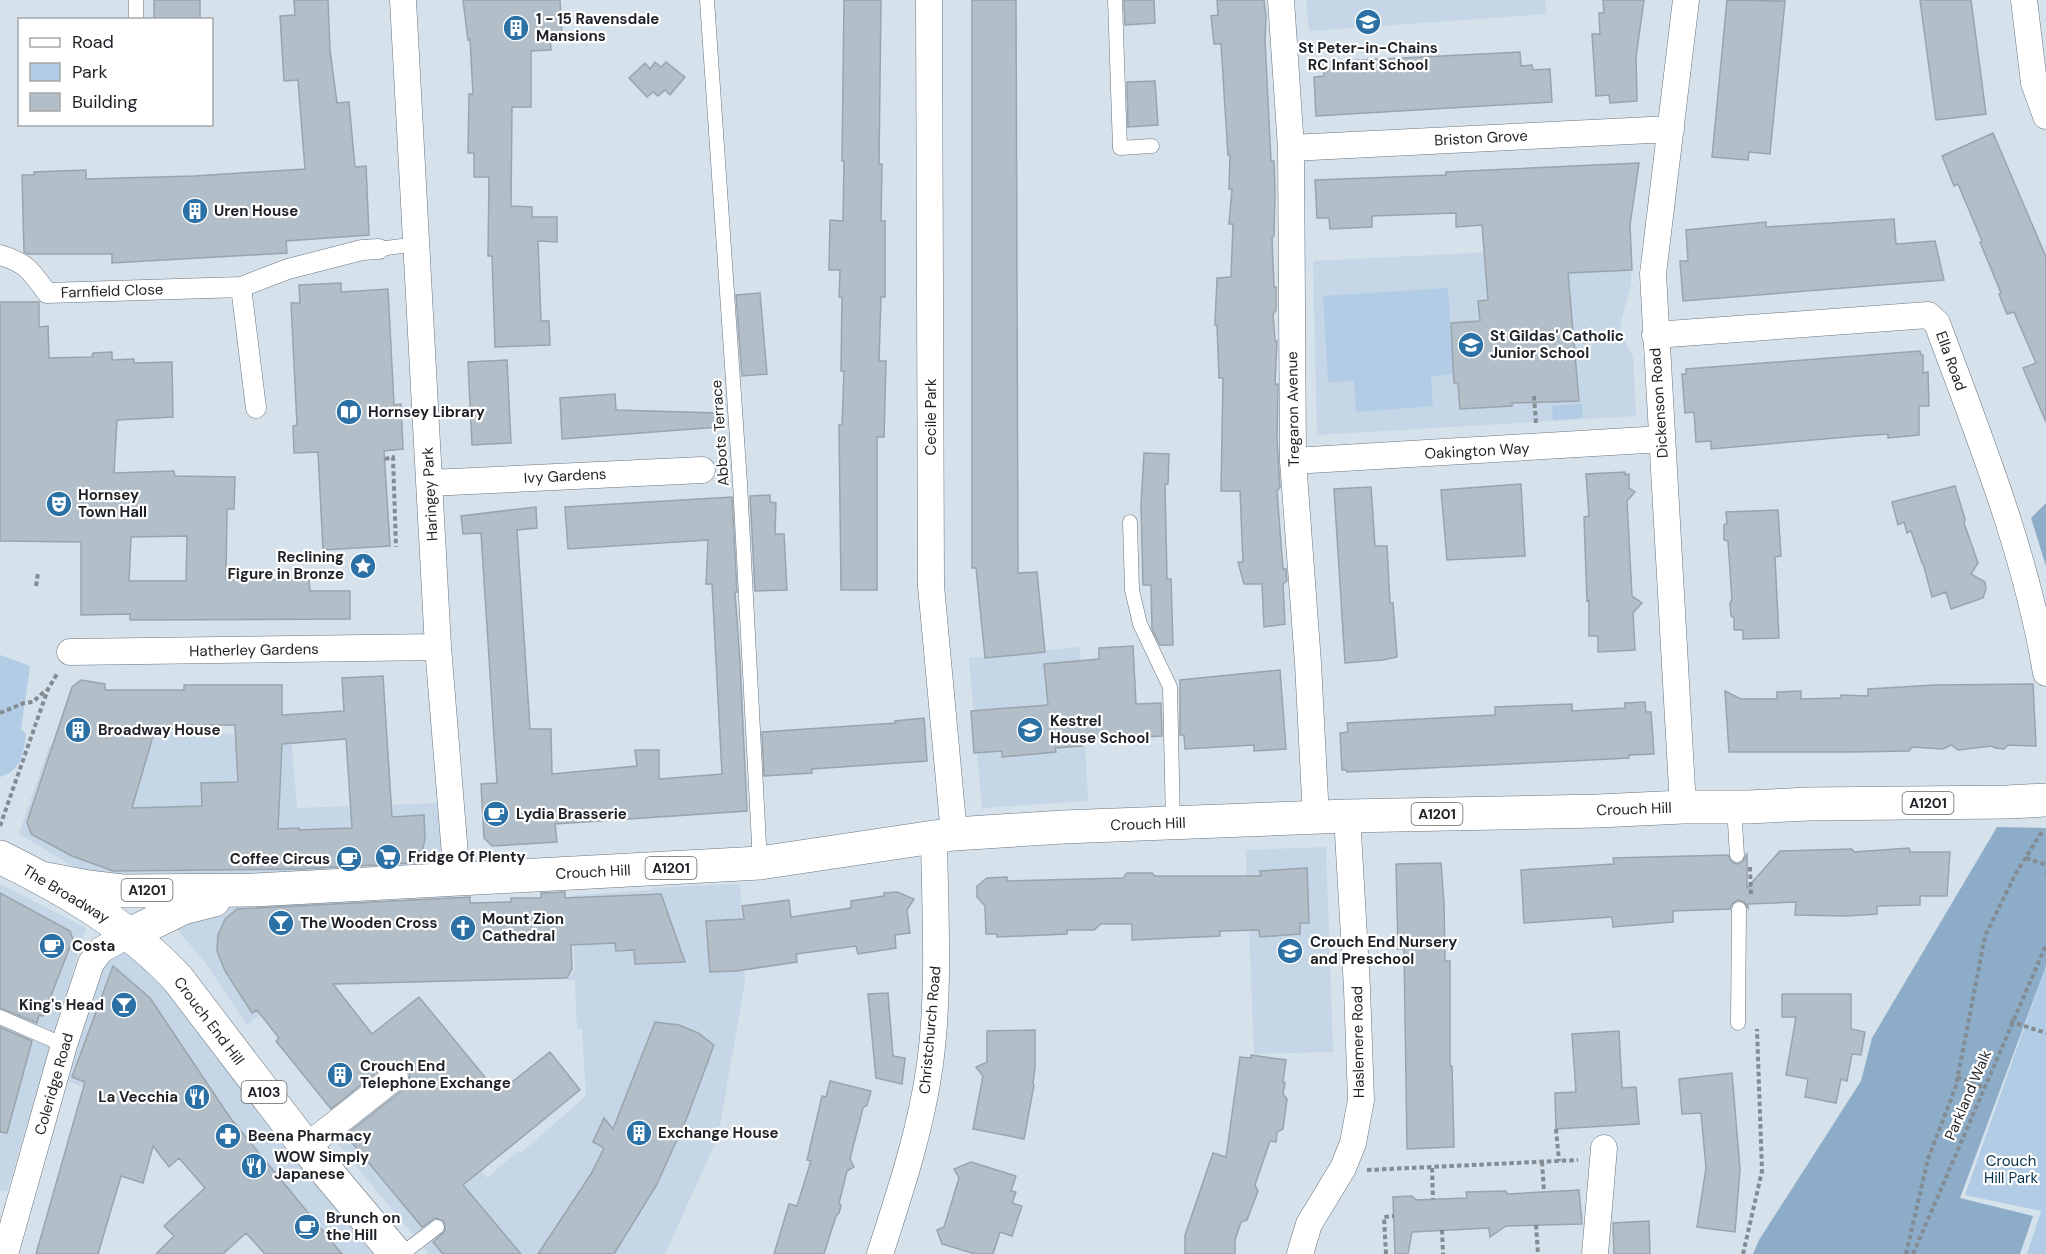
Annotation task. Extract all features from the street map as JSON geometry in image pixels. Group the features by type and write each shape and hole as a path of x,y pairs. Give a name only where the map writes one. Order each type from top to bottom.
{"main road":[{"name":"Crouch Hill","path":"41,878 122,891 254,890 760,863 944,835 1331,817 1809,804 2007,802 2045,815"},
{"name":"The Broadway","path":"0,857 41,878 130,934"},
{"name":"Crouch Hill","path":"130,934 183,908 254,890"},
{"name":"Crouch End Hill","path":"130,934 159,958 178,979 306,1147 396,1254"}],"street":[{"name":"Haringey Park","path":"403,0 438,647 457,879"},
{"name":"Cecile Park","path":"929,0 931,586 944,835"},
{"name":"Tregaron Avenue","path":"1281,0 1291,148 1293,460 1307,651 1331,817"},
{"name":"Dickenson Road","path":"1683,807 1653,274 1686,0"},
{"path":"2024,0 2034,83 2046,116"},
{"name":"Briston Grove","path":"1291,148 1671,129"},
{"name":"Farnfield Close","path":"0,255 16,260 30,269 48,293 241,287 288,268 362,250 380,249"},
{"path":"241,287 256,408"},
{"name":"Ella Road","path":"1655,334 1928,315 1937,323 2004,509 2039,628 2046,673"},
{"name":"Oakington Way","path":"1293,460 1662,439"},
{"name":"Ivy Gardens","path":"429,483 702,470"},
{"name":"Hatherley Gardens","path":"69,652 438,647"},
{"name":"Haslemere Road","path":"1300,1254 1309,1224 1343,1168 1353,1143 1360,1101 1357,988 1331,817"},
{"name":"Christchurch Road","path":"880,1254 920,1122 930,1064 944,835"},
{"name":"Coleridge Road","path":"5,1254 64,1045 91,963 100,950 130,934"},
{"path":"306,1147 394,1077"},
{"path":"1595,1254 1604,1153"}],"lane":[{"path":"136,0 136,18"},
{"name":"Abbots Terrace","path":"707,0 741,483 760,863"},
{"path":"1115,0 1120,148 1152,146"},
{"path":"380,249 417,244"},
{"path":"1130,522 1132,590 1140,624 1170,687 1173,823"},
{"path":"1734,807 1737,855"},
{"path":"1738,909 1738,1023"},
{"path":"0,1017 64,1045"},
{"path":"402,1254 437,1227"}],"path":[{"path":"1534,396 1536,417"},
{"path":"385,459 393,458 396,547"},
{"path":"36,586 38,573"},
{"path":"0,826 48,689 69,652"},
{"path":"0,713 24,703 33,702 48,689"},
{"path":"1906,1254 1928,1159 1957,1077 1985,936 2016,873 2026,858 2045,815"},
{"path":"2026,858 2046,865"},
{"name":"Parkland Walk","path":"1913,1254 2046,945"},
{"path":"2046,951 2012,1022 2046,1033"},
{"path":"1957,1077 1985,1088"},
{"path":"1556,1130 1559,1161"},
{"path":"1343,1168 1371,1171 1542,1162 1604,1153"},
{"path":"1542,1162 1544,1192"},
{"path":"1432,1168 1433,1199"},
{"path":"1386,1254 1384,1217 1394,1216"},
{"path":"1536,1225 1538,1254"},
{"path":"1442,1230 1443,1254"}],"shaded area":[{"name":"St Peter-in-Chains RC Infant School","path":"1306,0 1545,0 1546,14 1309,31"},
{"name":"St Gildas' Catholic Junior School","path":"1632,245 1631,284 1621,321 1621,333 1633,357 1636,416 1317,435 1313,261"},
{"path":"2046,503 2046,566 2031,518"},
{"name":"Kestrel House School","path":"1080,647 1088,801 982,808 969,658"},
{"path":"111,728 291,737 297,808 441,803 446,868 103,884 19,834 49,746 100,765"},
{"path":"1997,827 2046,828 2046,966 1960,1198 2033,1216 2020,1254 1753,1254 1759,1240 1861,1081 1872,1038"},
{"name":"Crouch End Nursery and Preschool","path":"1326,847 1333,1052 1254,1054 1246,850"},
{"path":"0,884 86,928 7,1192 0,1190"},
{"path":"740,884 745,981 718,1137 665,1254 429,1254 337,1143 411,1084 487,1178 518,1151 521,1153 586,1096 582,1029 577,1029 575,980 567,980 575,970 570,896 651,890 651,888"},
{"path":"357,889 360,986 312,975 247,1025 207,965 177,929 231,902"},
{"path":"130,934 396,1254 266,1254 141,1111 56,1076 91,963"}],"green space":[{"path":"1448,288 1454,374 1431,376 1433,406 1356,412 1354,381 1328,382 1323,296"},
{"path":"1582,404 1583,418 1553,420 1552,406"},
{"path":"0,655 30,666 21,730 26,733 24,747 17,766 0,777"},
{"name":"Crouch Hill Park","path":"2046,966 2046,1254 2027,1254 2041,1211 1965,1195"}],"building":[{"path":"154,0 200,0 200,18 154,18"},
{"name":"Uren House","path":"294,0 328,0 330,50 337,103 349,102 355,167 366,166 369,235 286,241 287,253 112,263 112,254 28,254 24,252 22,175 34,175 34,172 86,170 86,179 194,176 305,169 298,80 284,81 280,16 295,15"},
{"path":"463,0 560,0 562,35 550,36 551,50 531,51 531,107 512,107 511,206 532,207 532,217 557,217 557,242 538,241 541,321 549,321 550,345 495,347 492,256 488,256 489,177 474,177 474,153 468,153 469,94 473,94 470,39 468,40"},
{"path":"844,0 881,0 879,164 882,164 881,221 885,221 885,297 881,297 879,361 886,361 884,437 877,437 877,590 841,590 839,425 842,425 844,371 841,371 842,297 839,297 840,270 829,270 830,220 843,221"},
{"path":"972,0 1016,0 1018,573 1037,572 1045,652 985,658 976,568 972,568"},
{"path":"1124,0 1154,0 1155,23 1125,25"},
{"path":"1217,0 1264,0 1266,16 1265,41 1271,161 1274,161 1275,190 1274,236 1272,238 1274,287 1276,287 1276,310 1273,314 1275,341 1277,341 1275,384 1278,384 1277,439 1280,487 1277,491 1283,569 1286,569 1287,581 1283,584 1285,624 1264,627 1262,584 1244,584 1238,562 1243,562 1240,491 1221,491 1223,378 1219,378 1217,325 1215,325 1217,278 1231,277 1233,224 1229,224 1232,189 1229,189 1230,155 1228,155 1221,44 1214,44 1211,16 1218,15"},
{"path":"1603,0 1644,0 1636,57 1637,101 1610,103 1609,95 1596,96 1592,34 1600,34 1599,13 1604,13"},
{"path":"1727,0 1785,1 1770,154 1749,152 1748,160 1712,157"},
{"path":"1920,0 1971,0 1986,114 1936,120"},
{"path":"1520,52 1521,66 1532,65 1533,70 1550,69 1552,102 1316,116 1314,77 1324,76 1323,62"},
{"path":"655,62 661,67 666,62 685,77 670,95 665,90 658,96 653,92 647,97 629,78 645,63 650,69"},
{"path":"1155,81 1158,125 1128,127 1127,82"},
{"path":"1993,133 2046,257 2046,422 2023,368 2036,363 2014,312 2007,314 1980,242 1982,241 1958,184 1954,186 1942,156"},
{"path":"1639,163 1630,225 1632,270 1568,273 1579,401 1512,403 1512,406 1460,409 1458,383 1454,383 1451,323 1480,321 1478,301 1488,300 1482,225 1456,227 1456,213 1372,216 1372,227 1330,229 1329,218 1317,218 1315,180 1446,175 1446,172"},
{"path":"1894,219 1896,244 1935,241 1944,280 1683,301 1680,261 1688,261 1686,230 1766,222 1766,227"},
{"name":"Hornsey Library","path":"341,283 341,292 388,289 394,405 401,404 403,449 384,451 390,546 323,550 318,452 294,453 293,426 297,425 291,303 300,303 299,285"},
{"path":"760,293 767,374 742,376 736,295"},
{"name":"Hornsey Town Hall","path":"0,302 39,302 39,327 48,326 49,358 92,357 93,353 112,352 112,360 134,359 134,363 172,362 173,417 117,420 114,473 174,471 175,476 235,477 234,509 227,509 226,580 309,579 310,591 350,591 350,619 130,620 130,614 81,615 81,542 0,541","holes":["187,536 186,581 129,581 131,537"]},
{"path":"1920,351 1923,355 1923,373 1928,372 1929,406 1919,406 1919,435 1888,438 1888,434 1858,436 1711,449 1711,441 1696,442 1694,412 1685,413 1682,374 1686,374 1686,369"},
{"path":"507,360 511,443 472,445 468,362"},
{"path":"615,394 616,410 719,413 719,427 562,439 560,398"},
{"path":"1144,453 1169,454 1168,484 1165,484 1167,579 1171,579 1173,645 1160,645 1152,629 1151,585 1143,585 1141,505"},
{"path":"1625,472 1625,475 1629,474 1629,488 1635,492 1627,501 1632,596 1642,603 1633,613 1635,650 1598,652 1598,636 1589,636 1584,517 1589,516 1586,474"},
{"path":"1521,484 1525,556 1447,560 1441,490"},
{"path":"1955,486 1965,519 1964,523 1978,563 1971,574 1985,582 1986,589 1983,598 1951,609 1946,592 1932,597 1911,531 1907,533 1904,522 1898,525 1892,502"},
{"path":"1371,487 1375,546 1387,546 1390,603 1393,603 1397,657 1345,663 1334,489"},
{"path":"770,495 770,502 776,503 775,534 784,534 787,590 755,591 750,496"},
{"path":"732,497 747,811 555,824 557,842 492,846 484,838 481,784 497,783 481,533 463,534 461,516 536,507 537,528 517,530 530,729 551,729 552,774 637,766 635,750 659,750 659,779 722,774 712,584 706,584 708,540 568,549 565,507"},
{"path":"1778,510 1781,556 1775,557 1779,638 1743,639 1743,630 1734,630 1734,618 1731,616 1728,541 1724,540 1726,512"},
{"path":"1133,646 1136,704 1161,703 1162,736 1081,740 1082,746 1055,748 1056,752 1002,757 1002,751 974,753 971,711 1048,705 1044,664 1099,659 1099,648"},
{"path":"1280,670 1286,749 1254,751 1254,745 1185,749 1184,735 1180,735 1180,680"},
{"path":"383,676 392,817 424,815 425,839 422,852 410,863 301,869 113,871 72,856 31,834 27,822 72,687 81,680 105,684 105,690 184,690 184,685 282,685 282,715 344,711 342,678","holes":["179,725 235,725 238,782 201,783 202,806 132,808 155,729 179,729","346,739 352,828 278,829 282,744"]},
{"path":"2033,684 2036,746 2008,745 2004,749 1992,746 1958,750 1951,745 1943,749 1912,747 1909,751 1729,752 1725,691 1741,699 1777,699 1777,692 1801,691 1801,699 1841,698 1841,695 1868,696 1868,689 1935,685"},
{"path":"1645,702 1646,712 1651,712 1654,754 1629,755 1629,758 1552,762 1347,772 1342,770 1340,733 1348,732 1347,723 1495,715 1495,707 1572,704 1572,711 1625,708 1625,703"},
{"path":"924,718 927,761 812,769 812,773 764,776 762,732 896,723 895,721"},
{"path":"1909,848 1910,852 1950,852 1947,896 1920,896 1920,905 1877,906 1877,914 1847,916 1795,915 1796,902 1748,904 1748,908 1744,902 1738,900 1732,904 1730,909 1673,911 1673,922 1613,927 1612,917 1524,923 1521,870 1614,864 1613,858 1728,855 1733,863 1738,864 1747,854 1747,888 1780,851 1852,849 1854,852"},
{"path":"1441,863 1445,961 1450,961 1450,1066 1452,1066 1454,1147 1407,1149 1404,949 1398,949 1396,864"},
{"path":"1307,868 1309,923 1300,923 1300,934 1260,937 1259,930 1220,931 1220,936 1132,940 1132,924 1101,924 1094,930 1067,930 1067,934 997,937 997,934 986,934 985,906 977,897 977,886 987,878 1007,877 1007,881 1123,878 1127,873 1152,873 1155,876 1261,876 1260,871"},
{"path":"565,892 565,898 661,894 685,962 635,964 634,950 616,951 615,943 571,945 572,969 567,978 333,984 372,1034 419,997 498,1093 550,1052 580,1090 463,1185 521,1254 443,1254 433,1242 445,1231 444,1221 435,1218 422,1227 348,1138 352,1135 349,1132 405,1088 409,1083 410,1075 407,1068 400,1063 392,1062 386,1065 331,1109 276,1041 279,1038 257,1010 252,1013 225,971 217,951 218,935 225,919 237,909 470,897 470,903 511,902 511,898 541,898 541,893"},
{"path":"897,892 914,899 907,910 910,933 895,935 896,948 858,954 856,946 796,954 797,962 736,971 710,972 706,921 744,919 742,906 789,900 791,917 851,908 851,901"},
{"path":"0,893 70,931 73,939 43,1016 39,1015 37,1023 0,1008"},
{"path":"113,966 150,998 231,1119 342,1254 265,1254 246,1233 223,1254 156,1254 174,1236 164,1226 205,1188 179,1158 169,1167 153,1146 143,1183 121,1176 98,1254 36,1254 85,1082 72,1077"},
{"path":"888,993 893,1056 905,1058 902,1084 876,1078 868,994"},
{"path":"1782,994 1851,994 1851,1029 1865,1032 1861,1055 1852,1054 1847,1081 1841,1079 1836,1103 1805,1097 1808,1079 1786,1075 1796,1017 1782,1017"},
{"name":"Exchange House","path":"655,1022 679,1025 698,1033 714,1045 686,1120 656,1186 614,1254 538,1254 591,1174 604,1148 593,1142 604,1118 613,1129"},
{"path":"0,1027 32,1041 7,1133 0,1132"},
{"path":"1035,1030 1034,1085 1024,1139 973,1129 983,1076 976,1067 987,1062 987,1031"},
{"path":"1619,1031 1622,1088 1636,1087 1639,1124 1556,1129 1555,1093 1576,1092 1572,1034"},
{"path":"1251,1055 1286,1060 1283,1094 1287,1099 1283,1129 1277,1132 1276,1142 1270,1141 1255,1185 1258,1191 1247,1220 1241,1222 1235,1240 1235,1254 1185,1254 1185,1235 1213,1153 1226,1157 1240,1057 1251,1058"},
{"path":"1732,1073 1740,1169 1735,1232 1697,1227 1706,1168 1701,1113 1682,1114 1679,1079"},
{"path":"830,1081 871,1091 867,1105 863,1108 850,1159 854,1167 847,1171 839,1203 841,1206 824,1254 774,1254 789,1204 797,1206 811,1161 807,1160 822,1096 826,1097"},
{"path":"971,1162 1016,1176 1011,1191 1016,1192 1012,1203 1022,1206 1012,1236 1000,1232 993,1254 975,1254 942,1244 937,1230 944,1227 959,1178 954,1169"},
{"path":"1579,1190 1582,1224 1506,1226 1490,1237 1489,1228 1412,1232 1408,1254 1395,1254 1393,1197 1412,1196 1416,1200 1467,1198 1466,1192 1506,1191 1507,1194"},
{"path":"1649,1221 1650,1254 1614,1254 1613,1223"}],"place":[{"name":"St Peter-in-Chains RC Infant School","path":"1368,22"},
{"name":"1 - 15 Ravensdale Mansions","path":"516,28"},
{"name":"Uren House","path":"195,211"},
{"name":"St Gildas' Catholic Junior School","path":"1471,345"},
{"name":"Hornsey Library","path":"349,412"},
{"name":"Hornsey Town Hall","path":"59,504"},
{"name":"Reclining Figure in Bronze","path":"363,566"},
{"name":"Broadway House","path":"78,730"},
{"name":"Kestrel House School","path":"1030,730"},
{"name":"Lydia Brasserie","path":"496,814"},
{"name":"Fridge Of Plenty","path":"388,857"},
{"name":"Coffee Circus","path":"349,859"},
{"name":"The Wooden Cross","path":"281,923"},
{"name":"Mount Zion Cathedral","path":"463,928"},
{"name":"Costa","path":"52,946"},
{"name":"Crouch End Nursery and Preschool","path":"1290,951"},
{"name":"King's Head","path":"124,1005"},
{"name":"Crouch End Telephone Exchange","path":"340,1075"},
{"name":"La Vecchia","path":"197,1097"},
{"name":"Exchange House","path":"639,1133"},
{"name":"Beena Pharmacy","path":"228,1136"},
{"name":"WOW Simply Japanese","path":"254,1166"},
{"name":"Brunch on the Hill","path":"307,1227"}]}
